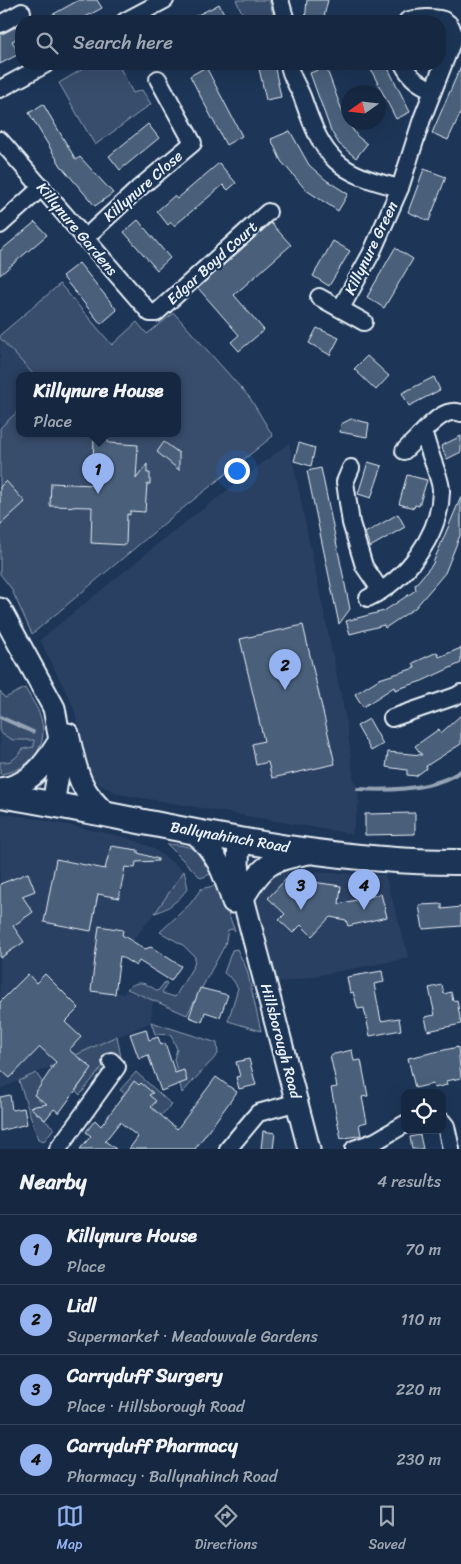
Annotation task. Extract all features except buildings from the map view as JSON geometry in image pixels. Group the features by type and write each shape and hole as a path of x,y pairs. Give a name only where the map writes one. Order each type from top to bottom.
{"highway":[{"name":"Ballynahinch Road","path":"0,795 312,852 398,862 461,862"}],"main road":[{"path":"0,609 54,708 66,726 75,766 84,790 90,799 107,814"},
{"path":"54,708 60,740 59,769 54,805"},
{"path":"0,788 13,787 27,780 44,763 60,740"},
{"name":"Hillsborough Road","path":"191,830 205,842 215,855 225,875 234,906 252,934"},
{"name":"Hillsborough Road","path":"239,840 238,864 243,898 309,1149"},
{"path":"243,898 261,870 268,864 279,859 312,852"}],"street":[{"path":"136,15 165,0"},
{"path":"280,0 284,15"},
{"path":"0,24 15,15"},
{"name":"Killynure Green","path":"446,20 453,27 454,38 446,58"},
{"path":"0,89 35,70"},
{"name":"Killynure Green","path":"290,70 315,132 333,159 357,177 400,188"},
{"path":"406,70 409,76 433,90"},
{"name":"Killynure Green","path":"341,308 371,254 400,188 441,70"},
{"name":"Killynure Close","path":"84,239 138,188 193,143 158,79"},
{"name":"Killynure Gardens","path":"0,140 42,187 149,316"},
{"path":"0,225 42,187"},
{"name":"Edgar Boyd Court","path":"149,316 268,212"},
{"name":"Killynure Green","path":"319,297 364,322"},
{"path":"404,451 438,417 456,412 461,413"},
{"path":"351,468 345,482 351,522 364,566 375,594 417,556 436,522 442,490 426,440 420,435"},
{"path":"392,718 456,696 461,692"},
{"path":"58,1149 118,1067"},
{"path":"228,1149 258,1113 298,1102"},
{"path":"354,1149 376,1140 401,1126"},
{"path":"446,1126 451,1149"}],"shaded area":[{"path":"236,0 269,0 273,15 243,15"},
{"path":"81,70 121,70 133,93 142,90 151,104 95,145 59,83"},
{"path":"60,284 112,345 137,322 147,334 174,313 250,398 273,436 172,517 32,634 11,588 0,574 0,428 16,413 16,437 181,437 181,372 31,372 0,338 0,335"},
{"path":"0,338 31,372 16,372 16,413 0,428"},
{"path":"289,443 346,720 354,781 358,789 359,802 352,834 119,794 99,784 87,769 74,708 40,640 169,535"},
{"path":"25,688 41,718 42,742 27,763 10,772 0,774 0,762 11,761 23,749 34,747 34,740 13,740 0,733 0,691 5,698"},
{"path":"0,733 13,740 43,739 29,758 0,774"},
{"path":"0,813 125,837 151,847 184,871 155,913 119,957 115,992 124,994 125,991 153,999 151,1022 0,1089"},
{"path":"167,844 190,847 196,850 205,858 213,873 201,878"},
{"path":"184,871 188,888 173,904 155,913"},
{"path":"278,871 385,875 409,958 278,983 256,899"},
{"path":"217,885 235,931 232,929 228,930 225,945 187,1015 127,989 135,984 142,983 158,991 165,982 167,983 162,993 175,997 194,965 195,957 183,945 160,932 190,904 201,889"},
{"path":"237,949 247,970 261,1031 228,1021 238,988 233,980 224,973 232,950"},
{"path":"151,1022 217,1043 218,1054 182,1093 174,1059 177,1049 171,1035 155,1034"},
{"path":"117,1036 122,1063 111,1056 80,1095 76,1091 91,1068 58,1072 50,1067"},
{"path":"136,1072 172,1105 159,1117 120,1090"},
{"path":"36,1073 43,1083 35,1096 43,1103 35,1112 54,1128 44,1141 38,1139 19,1081"}],"waterway":[{"path":"0,717 33,732"},
{"path":"358,789 384,790 425,786 461,771"}],"place":[{"name":"Killynure House","path":"98,494"},
{"name":"Lidl","path":"285,690"},
{"name":"Carryduff Surgery","path":"301,910"},
{"name":"Carryduff Pharmacy","path":"364,910"}]}
